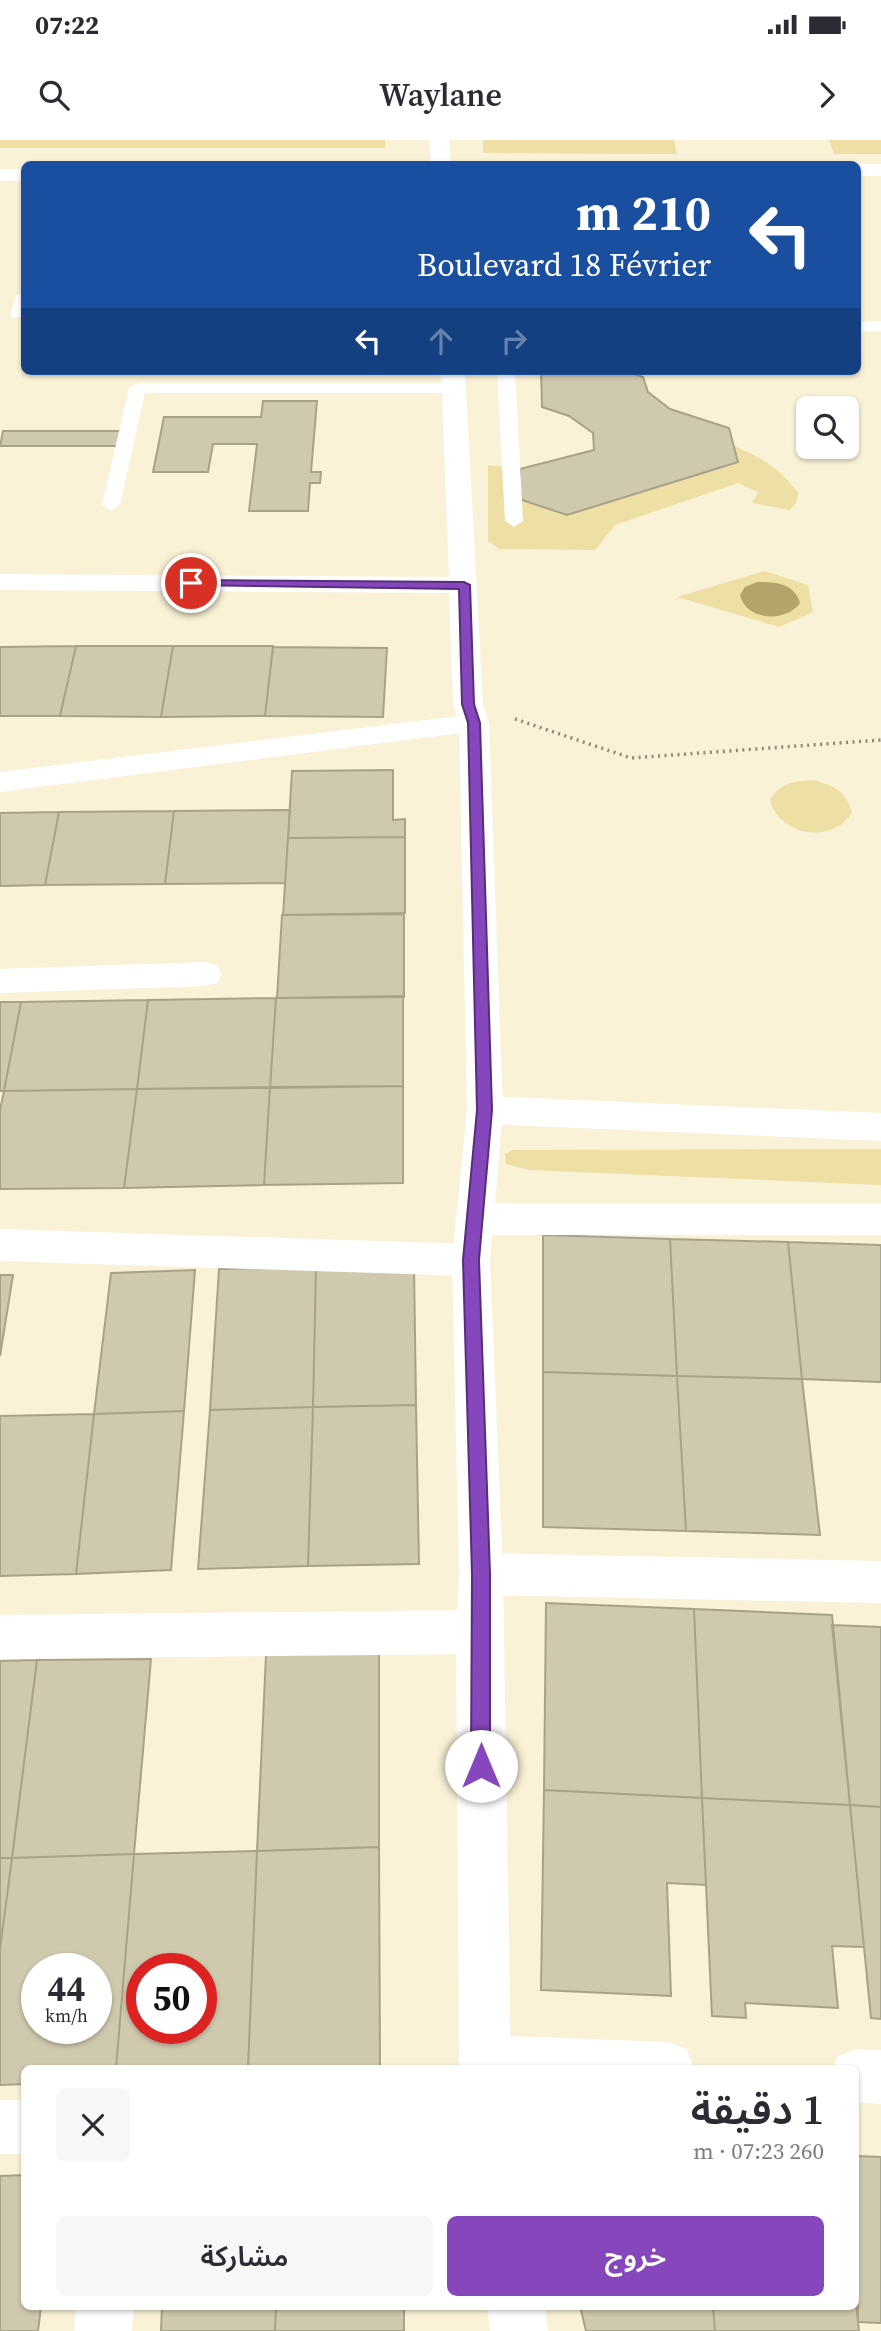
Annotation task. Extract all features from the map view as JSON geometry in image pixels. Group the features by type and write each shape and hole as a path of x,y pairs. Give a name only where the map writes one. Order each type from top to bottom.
{"main road":[{"path":"439,140 441,161"},
{"path":"861,170 881,170"},
{"path":"0,175 21,175"},
{"path":"453,379 471,713 485,1110 471,1260 481,1574 479,1632 484,2065"},
{"path":"0,582 464,585"},
{"path":"0,782 471,713"},
{"path":"0,981 205,974"},
{"path":"485,1110 881,1127"},
{"path":"474,1219 881,1219"},
{"path":"0,1245 168,1248 471,1260"},
{"path":"481,1574 881,1582"},
{"path":"0,1637 479,1632"},
{"path":"859,2076 881,2077"},
{"path":"0,2127 21,2127"},
{"path":"103,2331 105,2310"},
{"path":"516,2310 519,2331"}],"lane":[{"path":"18,315 21,306"},
{"path":"861,327 881,326"},
{"path":"506,375 514,521"},
{"path":"111,505 138,388 453,379"}],"path":[{"path":"471,713 631,758 881,740"}],"shaded area":[{"path":"0,140 385,140 385,148 0,148"},
{"path":"483,140 674,140 677,154 483,153"},
{"path":"829,140 881,140 881,154 834,154"},
{"path":"734,446 770,465 791,484 798,493 796,503 790,510 752,503 758,492 738,483 615,525 595,550 499,549 488,541 488,465 520,469 519,499 567,515 737,462"},
{"path":"764,571 808,585 813,612 779,627 677,597"},
{"path":"757,582 783,585 793,591 800,603 786,614 758,614 744,604 740,595 745,587"},
{"path":"814,780 843,794 852,812 832,829 807,832 784,822 775,812 770,800 779,789 789,784"},
{"path":"881,1149 881,1185 528,1170 506,1164 505,1154 513,1150"}],"building":[{"path":"541,375 637,375 643,377 648,392 670,409 729,428 738,462 567,515 519,499 520,469 594,450 593,433 569,416 542,407"},
{"path":"263,401 317,401 311,472 321,472 320,483 310,483 308,511 249,511 257,444 213,444 208,472 153,472 164,417 261,417"},
{"path":"3,431 123,431 120,446 0,446"},
{"path":"76,646 173,646 161,717 60,716"},
{"path":"76,646 60,716 0,716 0,647"},
{"path":"173,646 273,646 265,716 161,717"},
{"path":"273,647 387,648 383,717 265,716"},
{"path":"393,770 393,820 405,819 405,837 288,838 292,771"},
{"path":"290,810 285,883 165,884 174,811"},
{"path":"174,811 165,884 45,885 59,812"},
{"path":"59,812 45,885 0,886 0,813"},
{"path":"405,837 405,913 283,915 288,838"},
{"path":"404,914 404,997 277,998 282,915"},
{"path":"403,996 403,1086 270,1088 276,998"},
{"path":"276,998 270,1088 137,1089 148,1000"},
{"path":"148,1000 137,1089 4,1091 21,1002"},
{"path":"0,1002 21,1002 4,1091 0,1091"},
{"path":"403,1086 403,1183 264,1185 270,1087"},
{"path":"270,1087 264,1185 124,1188 137,1089"},
{"path":"137,1089 124,1188 0,1189 0,1110 4,1091"},
{"path":"543,1235 670,1239 677,1376 543,1372"},
{"path":"670,1239 788,1242 802,1379 677,1376"},
{"path":"788,1242 881,1245 881,1382 802,1379"},
{"path":"414,1265 416,1405 313,1407 316,1267"},
{"path":"316,1267 313,1407 210,1410 219,1269"},
{"path":"195,1270 184,1411 94,1414 111,1273"},
{"path":"0,1275 13,1275 0,1356"},
{"path":"543,1372 677,1376 686,1531 543,1527"},
{"path":"677,1376 802,1379 820,1535 686,1531"},
{"path":"416,1405 419,1564 308,1566 313,1407"},
{"path":"313,1407 308,1566 198,1569 210,1410"},
{"path":"184,1411 171,1570 76,1574 94,1414"},
{"path":"94,1414 76,1574 0,1576 0,1416"},
{"path":"546,1603 694,1609 702,1798 544,1790"},
{"path":"694,1609 832,1615 850,1805 702,1798"},
{"path":"832,1625 881,1627 881,1807 850,1805"},
{"path":"379,1653 379,1847 257,1851 266,1655"},
{"path":"151,1659 134,1854 12,1858 37,1660"},
{"path":"37,1660 12,1858 0,1858 0,1661"},
{"path":"544,1790 702,1798 706,1885 667,1883 671,1996 541,1990"},
{"path":"702,1798 850,1805 864,1947 832,1946 838,2008 745,2003 746,2018 712,2016"},
{"path":"850,1805 881,1807 881,2019 871,2018"},
{"path":"379,1847 380,2065 248,2065 257,1851"},
{"path":"257,1851 248,2065 116,2065 134,1854"},
{"path":"134,1854 116,2065 21,2065 21,2084 0,2085 0,1949 12,1858"},
{"path":"0,1858 12,1858 0,1949"},
{"path":"859,2156 881,2157 881,2323 858,2322"},
{"path":"21,2175 21,2310 41,2310 38,2331 0,2331 0,2176"},
{"path":"162,2310 276,2310 275,2331 161,2331"},
{"path":"276,2310 404,2310 404,2331 275,2331"},
{"path":"581,2310 713,2310 715,2331 586,2331"},
{"path":"713,2310 857,2310 859,2331 715,2331"}],"route":[{"path":"191,583 464,585 468,704 474,723 485,1110 471,1260 481,1574 481,1766"}]}
